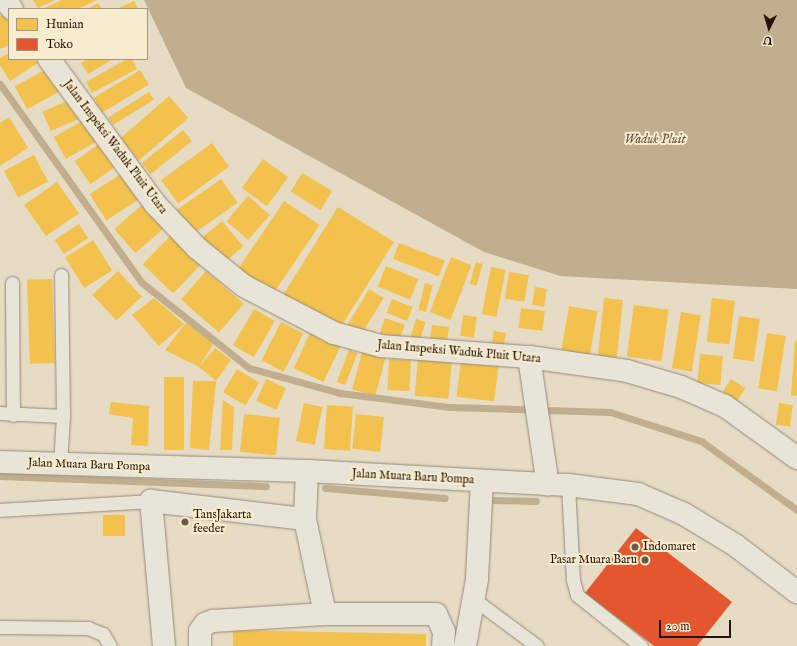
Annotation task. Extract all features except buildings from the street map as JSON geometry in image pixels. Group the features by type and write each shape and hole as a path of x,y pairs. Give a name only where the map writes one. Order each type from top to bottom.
{"street":[{"path":"5,0 11,8"},
{"name":"Jalan Inspeksi Waduk Pluit Utara","path":"50,60 155,204 197,248 244,286 334,333 381,346 529,357 627,371 681,387 725,406 797,458"},
{"path":"529,357 544,451 558,485"},
{"name":"Jalan Muara Baru Pompa","path":"0,462 306,478 482,481 558,485 638,494 684,514 735,545 797,592"},
{"path":"306,478 305,519 325,614"},
{"path":"465,646 474,600 482,481"},
{"path":"164,646 151,501 305,519"},
{"path":"200,646 200,632 205,624 214,621 325,614 436,614 444,632 443,646"}],"lane":[{"path":"60,464 63,416 61,275"},
{"path":"12,283 13,415"},
{"path":"0,413 13,415 63,416"},
{"path":"558,485 573,580 577,595 641,646"},
{"path":"0,510 151,501"},
{"path":"474,600 537,646"},
{"path":"0,627 88,628 103,634 110,646"}],"water":[{"name":"Waduk Pluit","path":"144,0 797,0 797,289 560,276 484,252 186,88"}],"waterway":[{"path":"0,84 141,282 249,368 340,393 450,407 610,412 701,441 797,510"},
{"path":"0,476 266,486"},
{"path":"325,488 445,498"},
{"path":"494,500 536,501"}],"place":[{"name":"TansJakarta feeder","path":"185,522"},
{"name":"Indomaret","path":"635,547"},
{"name":"Pasar Muara Baru","path":"645,560"}]}
